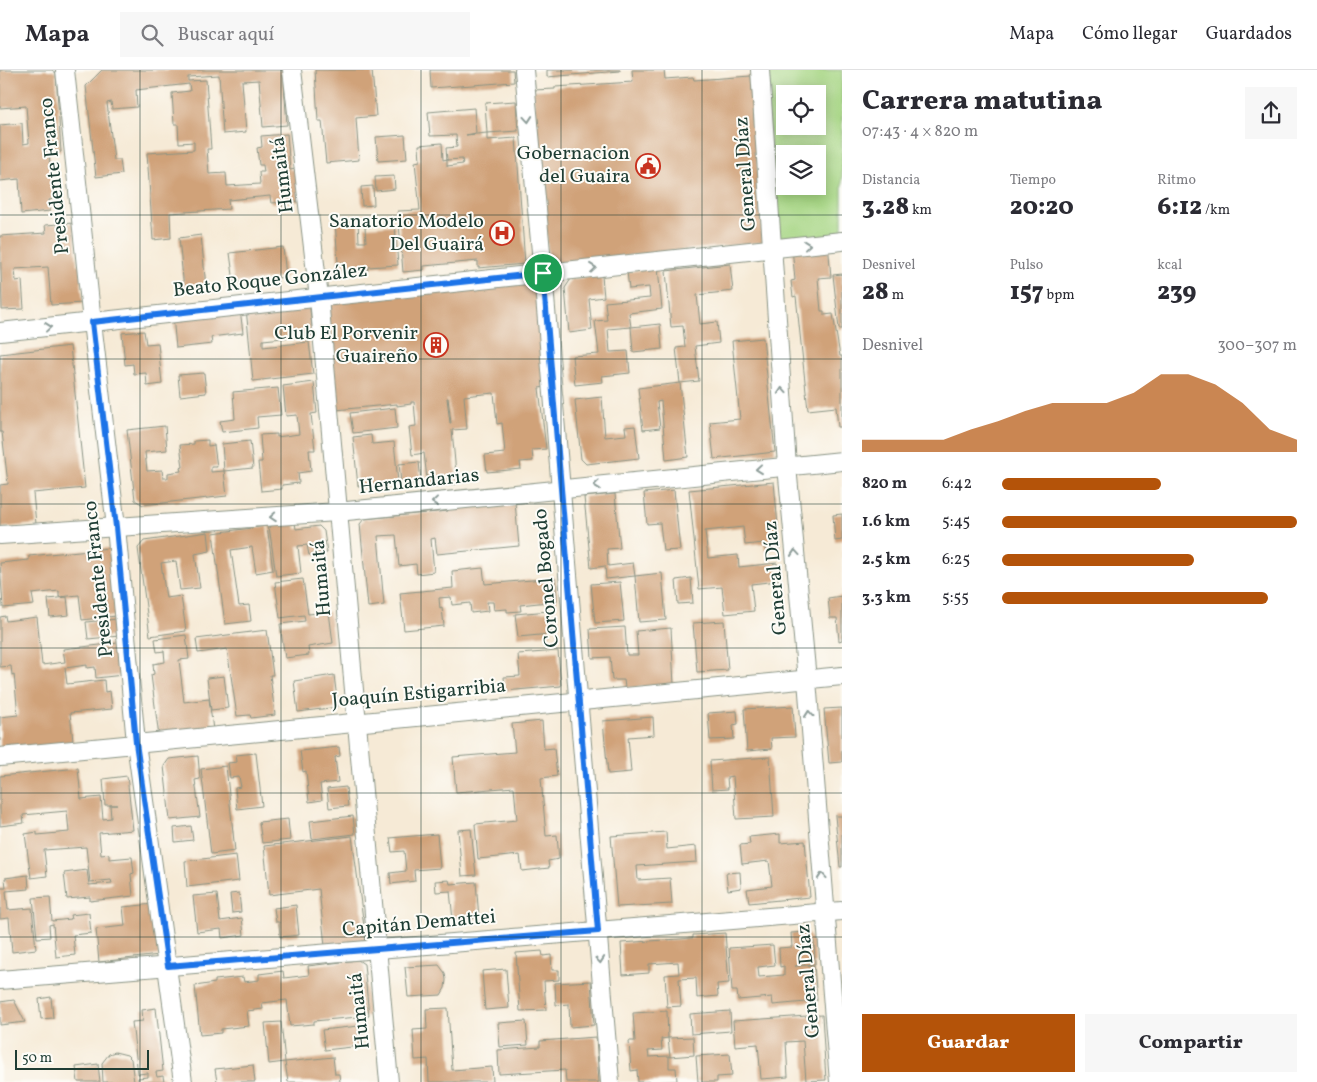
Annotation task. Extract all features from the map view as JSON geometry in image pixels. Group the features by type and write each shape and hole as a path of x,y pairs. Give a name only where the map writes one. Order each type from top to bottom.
{"street":[{"name":"Presidente Franco","path":"65,70 116,527 136,743 183,1082"},
{"name":"Humaitá","path":"292,70 319,298 389,1082"},
{"name":"Coronel Bogado","path":"524,70 543,273 610,1082"},
{"name":"General Díaz","path":"760,70 787,466 807,680 834,911 839,1082"},
{"name":"Beato Roque González","path":"0,332 842,241"},
{"name":"Hernandarias","path":"0,535 337,512 842,461"},
{"name":"Joaquín Estigarribia","path":"0,757 842,676"},
{"name":"Capitán Demattei","path":"0,980 834,911"}],"green space":[{"path":"765,70 842,70 842,237 777,244"}],"building":[{"path":"0,70 52,70 56,73 61,152 49,153 53,199 49,200 50,211 21,214 19,179 0,181 0,125 22,123 23,144 29,143 26,106 0,108"},
{"path":"102,70 283,70 287,125 263,127 259,80 242,81 246,132 223,134 219,75 188,77 188,81 206,80 211,149 207,149 209,174 226,173 227,186 260,184 259,172 264,172 263,165 259,165 257,148 262,147 261,136 287,134 290,170 296,169 299,201 271,203 270,196 228,200 229,209 170,213 171,238 153,240 147,153 194,150 194,142 179,143 178,124 174,124 172,93 190,91 189,84 136,90 137,107 112,109 111,102 107,103 114,160 120,160 122,174 96,177 86,86"},
{"path":"315,70 372,70 376,116 356,118 359,160 326,163 322,121 318,121"},
{"path":"430,70 513,70 514,82 431,88"},
{"path":"547,70 620,70 620,71 547,77"},
{"name":"Gobernacion del Guaira","path":"632,70 664,70 665,79 693,77 694,80 751,76 763,242 549,264 533,90 633,82"},
{"path":"516,101 518,131 487,133 485,103"},
{"path":"474,108 476,133 466,135 487,133 487,140 516,138 525,264 478,268 478,261 424,266 424,270 403,272 398,211 420,210 415,162 420,161 419,145 442,143 443,160 447,159 446,148 457,147 456,135 430,136 428,112","holes":["462,159 463,164 447,166 447,160"]},
{"path":"405,135 407,159 378,161 376,137"},
{"path":"394,176 395,189 376,191 375,177"},
{"path":"373,186 374,205 362,206 361,187"},
{"path":"358,219 359,242 366,242 365,227 395,225 398,265 368,267 368,270 346,272 345,262 338,263 335,221"},
{"path":"74,223 77,265 80,265 83,303 51,305 48,267 15,269 16,281 22,280 24,309 2,310 0,236 46,233 45,225"},
{"path":"201,235 206,287 184,289 179,238"},
{"path":"828,243 831,277 818,278 821,311 824,311 824,315 833,314 840,356 842,356 842,427 838,427 836,407 808,410 796,296 793,297 791,281 795,280 792,247"},
{"path":"283,247 286,277 234,283 230,253"},
{"path":"730,264 733,291 697,295 700,324 717,322 719,343 695,346 699,381 680,383 676,348 685,347 683,326 671,327 666,271"},
{"path":"658,268 662,309 629,313 631,327 608,329 610,352 628,351 630,373 602,376 603,382 575,385 572,356 599,354 595,321 607,320 605,302 650,298 649,287 629,289 627,272"},
{"path":"842,274 842,329 839,329 833,275"},
{"path":"602,276 604,297 589,299 592,330 569,333 565,288 571,279"},
{"name":"Club El Porvenir Guaireño","path":"536,280 545,387 539,388 546,449 532,450 533,461 520,462 521,469 487,472 485,455 505,453 502,423 497,424 494,393 464,396 467,429 452,430 457,484 428,487 424,453 412,455 409,427 416,426 414,402 397,406 397,404 336,410 325,303","holes":["447,398 448,398 451,423"]},
{"path":"309,301 313,335 263,340 263,347 309,342 313,374 253,381 246,308"},
{"path":"240,309 243,333 211,337 212,344 176,348 173,316"},
{"path":"660,324 662,349 633,352 631,327"},
{"path":"144,331 146,344 158,343 162,384 147,386 146,373 134,374 133,364 125,365 122,333"},
{"path":"763,338 775,452 714,459 710,422 740,419 732,341"},
{"path":"70,346 85,488 33,493 36,524 0,528 0,485 8,484 2,432 0,432 0,354"},
{"path":"204,373 206,393 180,396 178,375"},
{"path":"314,382 317,413 311,414 315,450 309,450 311,471 298,473 299,483 282,485 282,489 261,491 258,462 262,462 260,435 277,434 277,437 299,434 297,415 286,416 283,386"},
{"path":"680,383 688,457 666,460 661,401 657,402 660,428 643,430 638,388"},
{"path":"278,388 281,415 257,417 258,428 222,432 220,421 235,419 233,392"},
{"path":"602,397 605,437 626,435 625,427 635,426 639,458 586,464 581,459 575,400"},
{"path":"395,408 397,428 353,433 350,413"},
{"path":"165,426 167,450 145,452 147,471 162,470 163,478 168,478 168,473 181,471 180,468 183,467 180,445 208,440 208,446 214,445 217,467 211,467 211,472 224,471 227,496 143,505 135,500 127,430"},
{"path":"371,435 372,444 394,442 398,482 358,486 353,437"},
{"path":"250,441 253,468 224,471 222,444"},
{"path":"419,462 421,481 401,483 399,464"},
{"path":"774,482 780,548 765,550 764,543 745,545 743,527 705,531 708,558 738,555 739,567 777,563 778,581 751,584 754,611 725,614 722,587 699,589 689,490"},
{"path":"674,490 680,550 663,551 660,523 647,524 644,493"},
{"path":"615,494 620,548 607,549 608,566 633,563 635,576 606,579 605,566 591,568 584,497"},
{"path":"515,502 519,546 437,554 435,538 431,539 434,572 417,574 416,564 399,566 396,535 378,536 384,605 368,607 360,524 364,519"},
{"path":"842,514 842,540 835,541 833,515"},
{"path":"295,523 296,529 319,526 324,531 327,553 309,555 307,545 298,546 301,573 276,576 269,526"},
{"path":"267,526 273,570 256,573 252,547 231,550 239,606 249,605 251,621 225,624 213,533"},
{"path":"208,532 210,551 195,554 200,588 180,590 176,561 161,563 166,598 181,596 186,631 150,636 138,548 144,541"},
{"path":"109,548 116,616 82,620 79,595 59,597 59,591 32,594 34,605 3,608 0,563 29,560 29,556"},
{"path":"483,568 485,584 555,578 557,601 520,605 521,611 507,612 507,609 494,610 493,602 487,602 488,611 471,613 470,603 452,605 451,597 439,598 444,626 404,630 400,593 453,588 452,571"},
{"path":"662,573 666,620 639,622 635,576"},
{"path":"691,578 693,603 678,604 676,580"},
{"path":"303,579 308,614 329,612 333,643 308,647 309,655 285,658 280,624 305,621 304,615 280,618 275,582"},
{"path":"620,582 624,621 595,623 591,584"},
{"path":"842,596 842,640 839,641 837,618 830,618 828,598"},
{"path":"67,597 69,615 50,617 48,599"},
{"path":"549,611 551,634 518,637 515,614"},
{"path":"5,616 6,621 37,617 42,665 65,662 63,649 119,643 123,675 96,678 95,667 87,668 87,665 65,668 67,684 104,680 105,692 110,691 112,709 70,713 73,741 0,754 0,717 18,715 14,674 12,675 11,666 0,667 0,617"},
{"path":"117,619 119,636 88,639 86,622"},
{"path":"724,621 728,670 697,672 693,623"},
{"path":"625,627 627,655 638,655 636,631 671,628 674,685 625,688 624,680 612,680 610,657 592,658 590,629"},
{"path":"267,630 273,675 270,675 275,715 251,718 250,715 237,716 227,649 198,653 196,639"},
{"path":"186,635 189,659 179,660 184,702 209,699 213,730 159,737 151,675 154,674 153,664 165,662 164,651 157,652 155,639"},
{"path":"558,651 561,686 505,691 504,677 520,676 518,654"},
{"path":"334,675 338,707 298,712 294,681"},
{"path":"224,676 228,708 211,710 207,678"},
{"path":"793,706 795,737 771,738 772,749 747,751 744,709"},
{"path":"842,708 842,762 829,763 824,709"},
{"path":"737,711 738,724 733,725 734,739 710,740 708,713"},
{"path":"653,717 654,735 628,737 631,772 608,774 603,721"},
{"path":"542,721 544,749 554,748 557,776 541,778 546,836 557,835 559,859 548,861 549,868 522,871 520,855 478,859 475,824 517,820 514,787 456,792 453,757 515,752 512,724"},
{"path":"339,747 340,756 335,757 338,782 320,784 322,800 309,802 306,771 303,772 300,751"},
{"path":"256,753 262,806 237,809 235,788 241,787 239,777 230,778 228,763 237,762 236,755"},
{"path":"198,756 200,779 195,780 200,817 170,820 164,766 169,759"},
{"path":"770,757 774,817 736,819 733,776 727,777 728,789 712,790 710,761"},
{"path":"226,766 235,851 211,854 201,769"},
{"path":"78,768 81,799 101,797 103,819 111,818 110,805 105,805 103,779 127,776 133,830 99,833 101,855 109,854 109,859 132,857 134,873 131,874 133,896 90,901 90,897 67,899 64,873 87,870 89,885 112,883 111,880 90,882 86,847 44,850 47,876 31,878 25,834 37,832 37,835 69,832 67,811 23,815 24,823 0,826 0,776"},
{"path":"346,787 348,806 329,808 327,789"},
{"path":"353,816 355,834 312,839 310,821"},
{"path":"835,816 842,816 842,867 840,867"},
{"path":"288,819 290,840 262,843 259,822"},
{"path":"191,826 193,840 175,842 174,828"},
{"path":"471,829 476,875 462,876 458,830"},
{"path":"666,832 667,849 696,846 697,862 637,866 638,880 670,878 672,904 617,907 611,836"},
{"path":"437,834 440,868 414,870 415,881 391,884 390,873 406,871 404,851 392,852 390,838"},
{"path":"780,834 780,843 805,841 810,897 749,903 747,889 772,886 769,861 742,864 740,845 750,844 749,837"},
{"path":"352,836 366,942 325,946 319,889 269,895 264,846"},
{"path":"236,855 239,881 187,887 185,861"},
{"path":"740,872 741,888 728,890 726,873"},
{"path":"28,875 29,889 6,891 8,910 32,908 36,949 12,952 9,918 0,919 0,888 6,888 5,878"},
{"path":"449,880 450,884 476,882 479,918 453,920 450,891 436,892 435,881"},
{"path":"239,893 241,912 232,913 230,894"},
{"path":"217,894 220,921 242,918 244,935 222,938 221,929 197,932 193,896"},
{"path":"50,897 52,921 71,919 70,915 89,913 91,933 73,935 75,955 56,957 53,924 49,925 50,937 37,938 33,898"},
{"path":"154,904 159,955 99,962 96,929 125,926 123,907"},
{"path":"296,905 299,935 280,937 279,922 276,922 274,908"},
{"path":"807,932 814,942 815,964 795,966 814,965 817,1001 773,1005 772,997 738,1000 737,991 732,991 729,948 773,945 775,965 758,967 759,977 784,975 784,966 780,967 779,948 792,947 791,933"},
{"path":"725,933 729,983 717,984 718,996 697,998 696,978 679,979 681,1006 667,1007 665,975 679,974 678,962 649,964 649,973 623,975 621,943 693,938 693,935"},
{"path":"542,951 543,956 551,955 552,970 559,970 559,980 544,981 546,1010 520,1011 516,953"},
{"path":"358,960 364,964 369,1016 314,1021 314,1024 290,1026 287,1000 262,1003 263,1009 247,1011 249,1026 221,1029 221,1033 200,1035 195,986 215,983 215,980 243,977 244,982 259,980 259,974 283,971 284,978 309,975 308,966"},
{"path":"439,965 445,973 446,980 445,988 441,995 408,997 405,967"},
{"path":"506,969 509,1008 485,1010 482,971"},
{"path":"591,981 594,1025 570,1027 569,1004 556,1005 555,983"},
{"path":"51,997 53,1018 41,1019 39,999"},
{"path":"14,1000 25,1022 0,1025 0,1002"},
{"path":"156,1008 163,1071 156,1072 157,1077 163,1076 164,1082 138,1082 138,1078 148,1077 148,1073 138,1074 132,1022 143,1021 142,1010"},
{"path":"448,1008 452,1070 492,1067 493,1082 429,1082 428,1059 415,1060 413,1030 427,1029 426,1009"},
{"path":"667,1011 668,1038 661,1039 662,1050 648,1051 649,1057 669,1056 669,1068 676,1068 677,1081 638,1082 637,1070 631,1071 629,1041 635,1041 633,1013"},
{"path":"730,1011 731,1031 691,1034 690,1014"},
{"path":"822,1015 826,1080 806,1081 803,1041 786,1042 788,1077 761,1079 758,1044 735,1046 733,1021"},
{"path":"526,1021 528,1045 500,1047 498,1023"},
{"path":"281,1022 285,1062 269,1064 265,1023"},
{"path":"359,1026 361,1046 325,1050 322,1030"},
{"path":"596,1037 599,1082 566,1082 565,1070 499,1074 498,1050 540,1047 540,1041"},
{"path":"693,1037 694,1055 670,1057 668,1038"},
{"path":"115,1052 127,1055 131,1059 134,1082 103,1082 102,1063 109,1054"},
{"path":"730,1054 732,1076 717,1077 717,1082 698,1082 696,1056"},
{"path":"333,1057 335,1074 339,1074 340,1082 288,1082 285,1062"},
{"path":"98,1064 100,1082 78,1082 76,1067"},
{"path":"253,1065 255,1082 217,1082 215,1069"}],"place":[{"name":"Gobernacion del Guaira","path":"648,166"},
{"name":"Sanatorio Modelo Del Guairá","path":"502,233"},
{"name":"Club El Porvenir Guaireño","path":"436,345"}],"route":[{"path":"543,273 598,931 168,966 136,743 116,527 92,322 543,273"}]}
